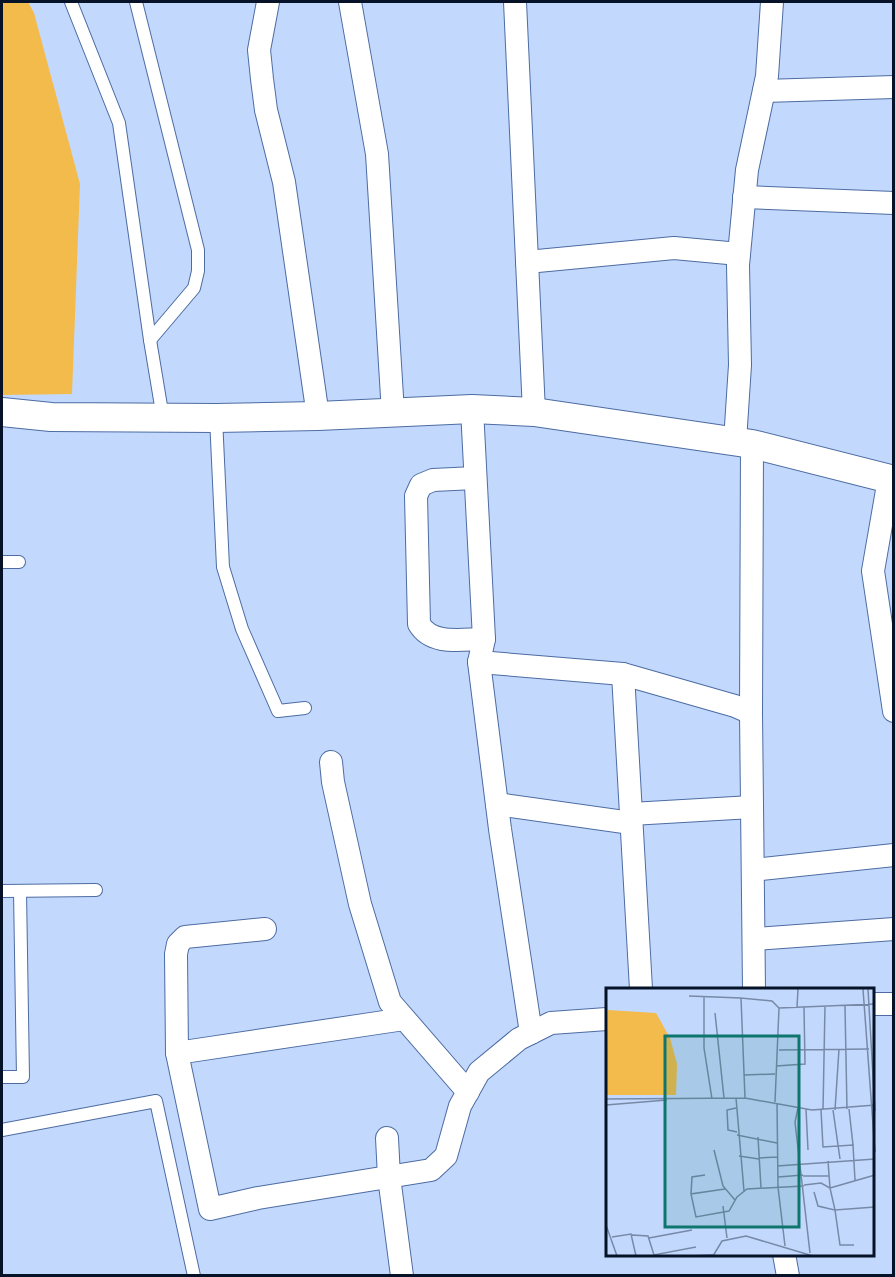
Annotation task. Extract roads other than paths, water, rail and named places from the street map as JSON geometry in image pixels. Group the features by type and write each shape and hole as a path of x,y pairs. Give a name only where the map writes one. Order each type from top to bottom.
{"street":[{"path":"268,2 260,50 262,79 284,182 318,416"},
{"path":"350,2 377,154 393,413"},
{"path":"515,2 534,412"},
{"path":"754,988 751,713 740,365 739,254 747,170 767,76 772,2"},
{"path":"764,91 894,87"},
{"path":"744,197 894,203"},
{"path":"527,262 674,248 739,254"},
{"path":"472,410 484,639 479,662 497,804 531,1033"},
{"path":"2,412 51,417 163,418 318,416 472,410 534,412 743,442 891,479 873,571 894,711"},
{"path":"2,428 51,417"},
{"path":"475,478 433,480 421,485 416,496 419,624 424,632 438,639 484,639"},
{"path":"479,662 623,674 735,706 751,713"},
{"path":"623,674 641,988"},
{"path":"331,762 333,782 360,904 390,1002 468,1092"},
{"path":"497,804 631,819 752,807"},
{"path":"753,870 894,855"},
{"path":"265,929 185,937 178,944 176,954 177,1053 210,1209 258,1198 431,1170 446,1156 460,1106 479,1072 519,1039 551,1023 606,1019"},
{"path":"754,939 894,929"},
{"path":"874,1004 894,1004"},
{"path":"177,1053 404,1019"},
{"path":"387,1138 389,1177 402,1275"},
{"path":"784,1256 788,1275"}],"lane":[{"path":"71,2 119,123 163,418"},
{"path":"136,2 198,250 198,271 194,288 150,340"},
{"path":"216,418 223,567 242,629 278,711 305,708"},
{"path":"2,562 19,562"},
{"path":"2,891 96,890"},
{"path":"2,1077 23,1077 20,891"},
{"path":"2,1130 156,1101 194,1275"}]}
